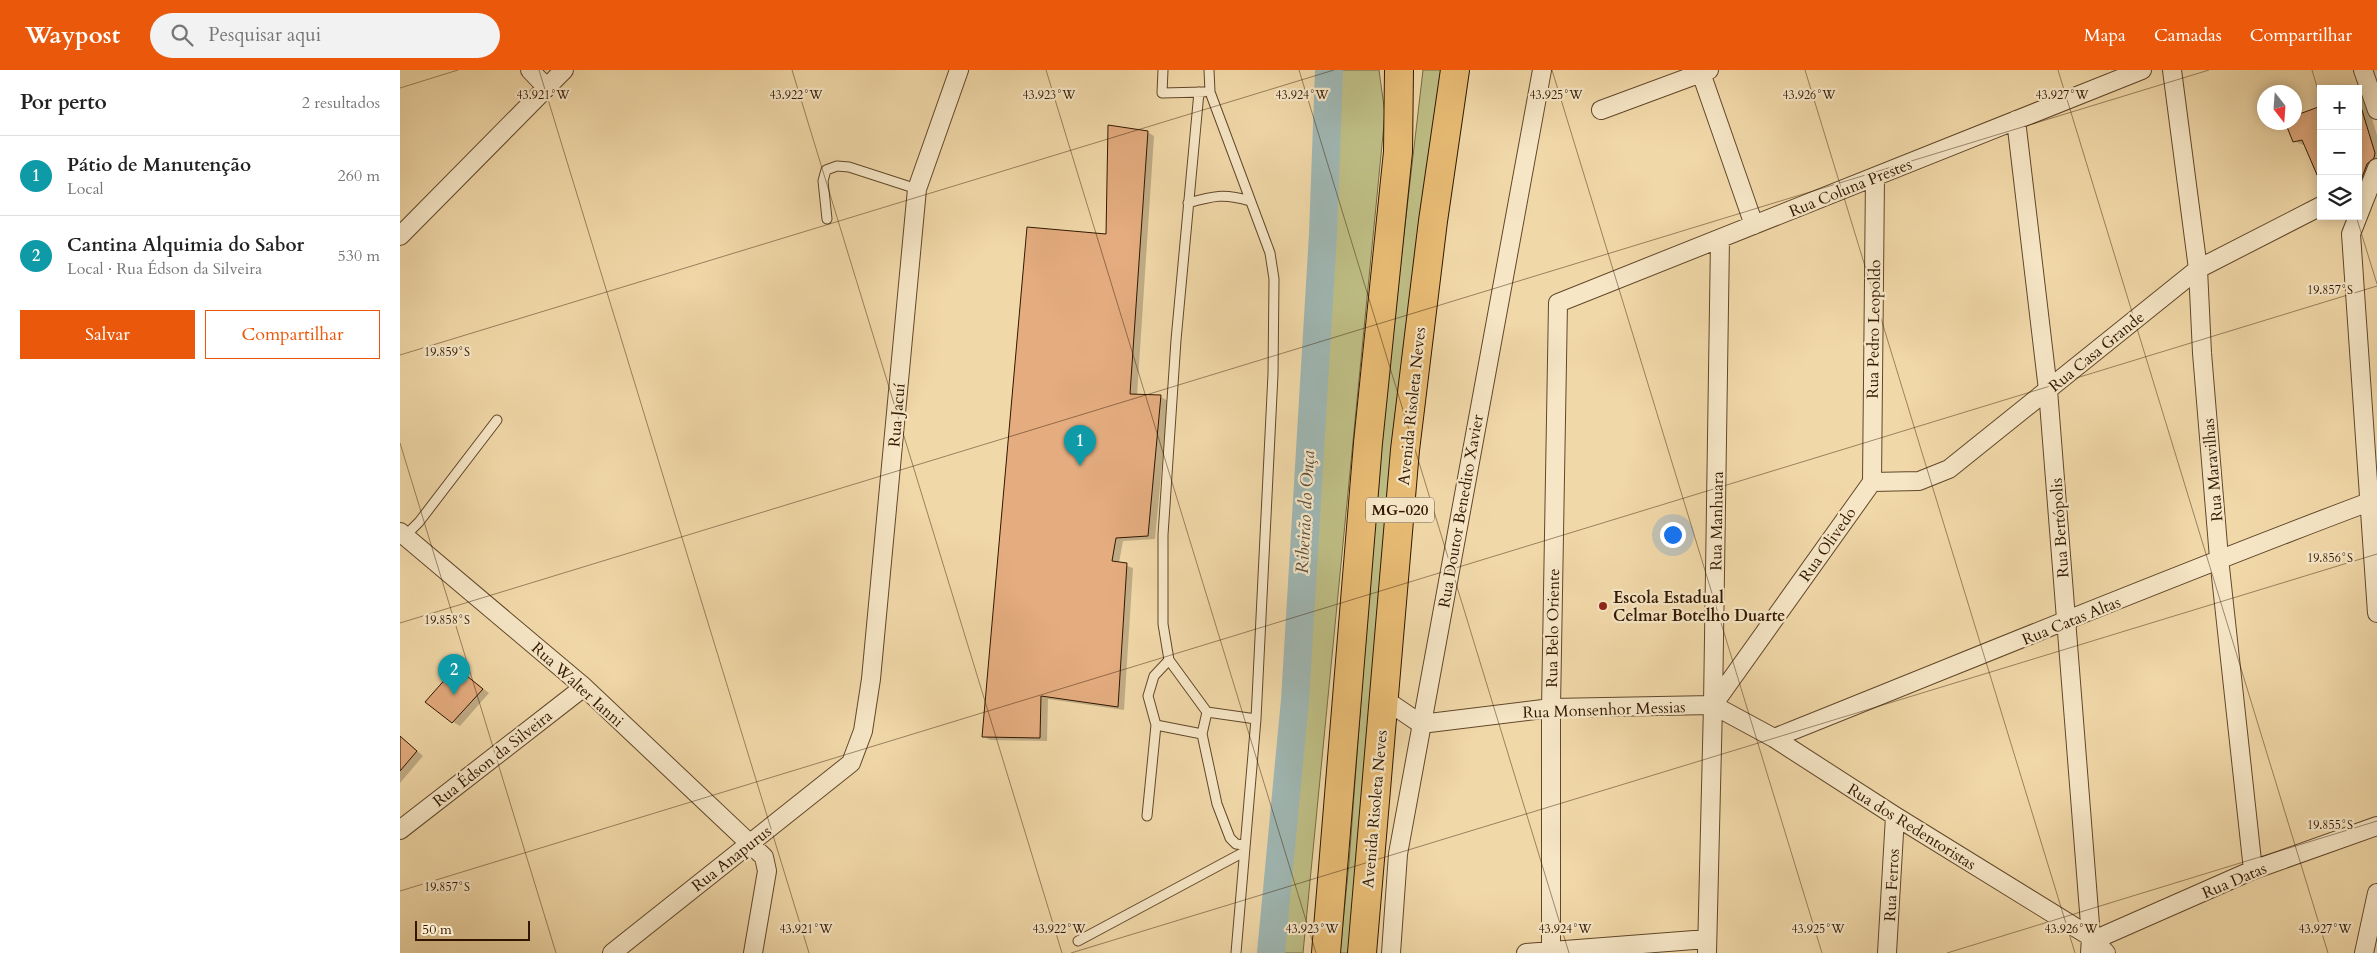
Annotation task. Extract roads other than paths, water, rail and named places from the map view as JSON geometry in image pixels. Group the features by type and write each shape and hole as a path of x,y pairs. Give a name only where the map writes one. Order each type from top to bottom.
{"highway":[{"name":"MG-020","path":"1326,953 1368,443 1398,152 1399,70"},
{"path":"1398,152 1411,70"},
{"name":"Avenida Risoleta Neves","path":"1362,953 1405,450 1433,221 1455,70"}],"street":[{"path":"530,70 546,87"},
{"path":"400,236 564,70"},
{"name":"Rua Jacuí","path":"851,763 863,731 871,679 917,189 959,70"},
{"name":"Rua Doutor Benedito Xavier","path":"1391,953 1398,854 1542,70"},
{"name":"Rua Coluna Prestes","path":"1558,303 2142,70"},
{"name":"Rua Maravilhas","path":"2172,70 2198,269 2202,353 2219,558 2253,870"},
{"path":"2362,70 2377,110"},
{"path":"1601,110 1703,71 1754,225"},
{"name":"Rua Bertópolis","path":"2016,120 2048,390 2092,943"},
{"path":"2377,168 2364,191 2351,234 2377,613"},
{"name":"Rua Pedro Leopoldo","path":"1872,482 1875,177"},
{"name":"Rua Casa Grande","path":"1872,482 1919,481 1948,469 2198,269 2317,208"},
{"name":"Rua Manhuara","path":"1707,946 1713,705 1720,239"},
{"name":"Rua Belo Oriente","path":"1551,952 1551,708 1558,303"},
{"name":"Rua Olivedo","path":"1713,705 1872,482"},
{"name":"Rua Catas Altas","path":"1774,738 2066,622 2219,558 2369,502"},
{"name":"Rua Walter Ianni","path":"402,534 584,687 764,857 767,872 753,953"},
{"name":"Rua Édson da Silveira","path":"400,830 584,687"},
{"path":"1384,699 1421,724"},
{"name":"Rua Monsenhor Messias","path":"1421,724 1551,708 1713,705"},
{"name":"Rua dos Redentoristas","path":"1713,705 1774,738 2106,953"},
{"name":"Rua Anapurus","path":"612,953 851,763"},
{"name":"Rua Ferros","path":"1888,953 1895,816"},
{"name":"Rua Datas","path":"2092,943 2253,870 2377,826"},
{"path":"2364,953 2377,893"},
{"path":"1526,953 1707,946"}],"lane":[{"path":"1163,70 1162,93 1210,92"},
{"path":"1209,70 1210,92 1270,253 1274,279 1273,374 1256,719 1236,953"},
{"path":"1199,92 1188,203 1163,535 1162,624 1169,660 1208,712 1256,719"},
{"path":"827,219 823,181 826,170 837,166 849,167 917,189"},
{"path":"1188,203 1232,195 1250,201"},
{"path":"402,534 419,522 497,420"},
{"path":"1147,816 1156,725 1148,696 1154,676 1169,660"},
{"path":"1208,712 1202,734 1220,813 1230,838 1244,849"},
{"path":"1156,725 1202,734"},
{"path":"1078,941 1244,849"}],"waterway":[{"name":"Ribeirão do Onça","path":"1271,953 1295,700 1323,234 1329,70"}],"place":[{"name":"Pátio de Manutenção","path":"1080,466"},
{"name":"Escola Estadual Celmar Botelho Duarte","path":"1603,606"},
{"name":"Cantina Alquimia do Sabor","path":"454,695"}]}
